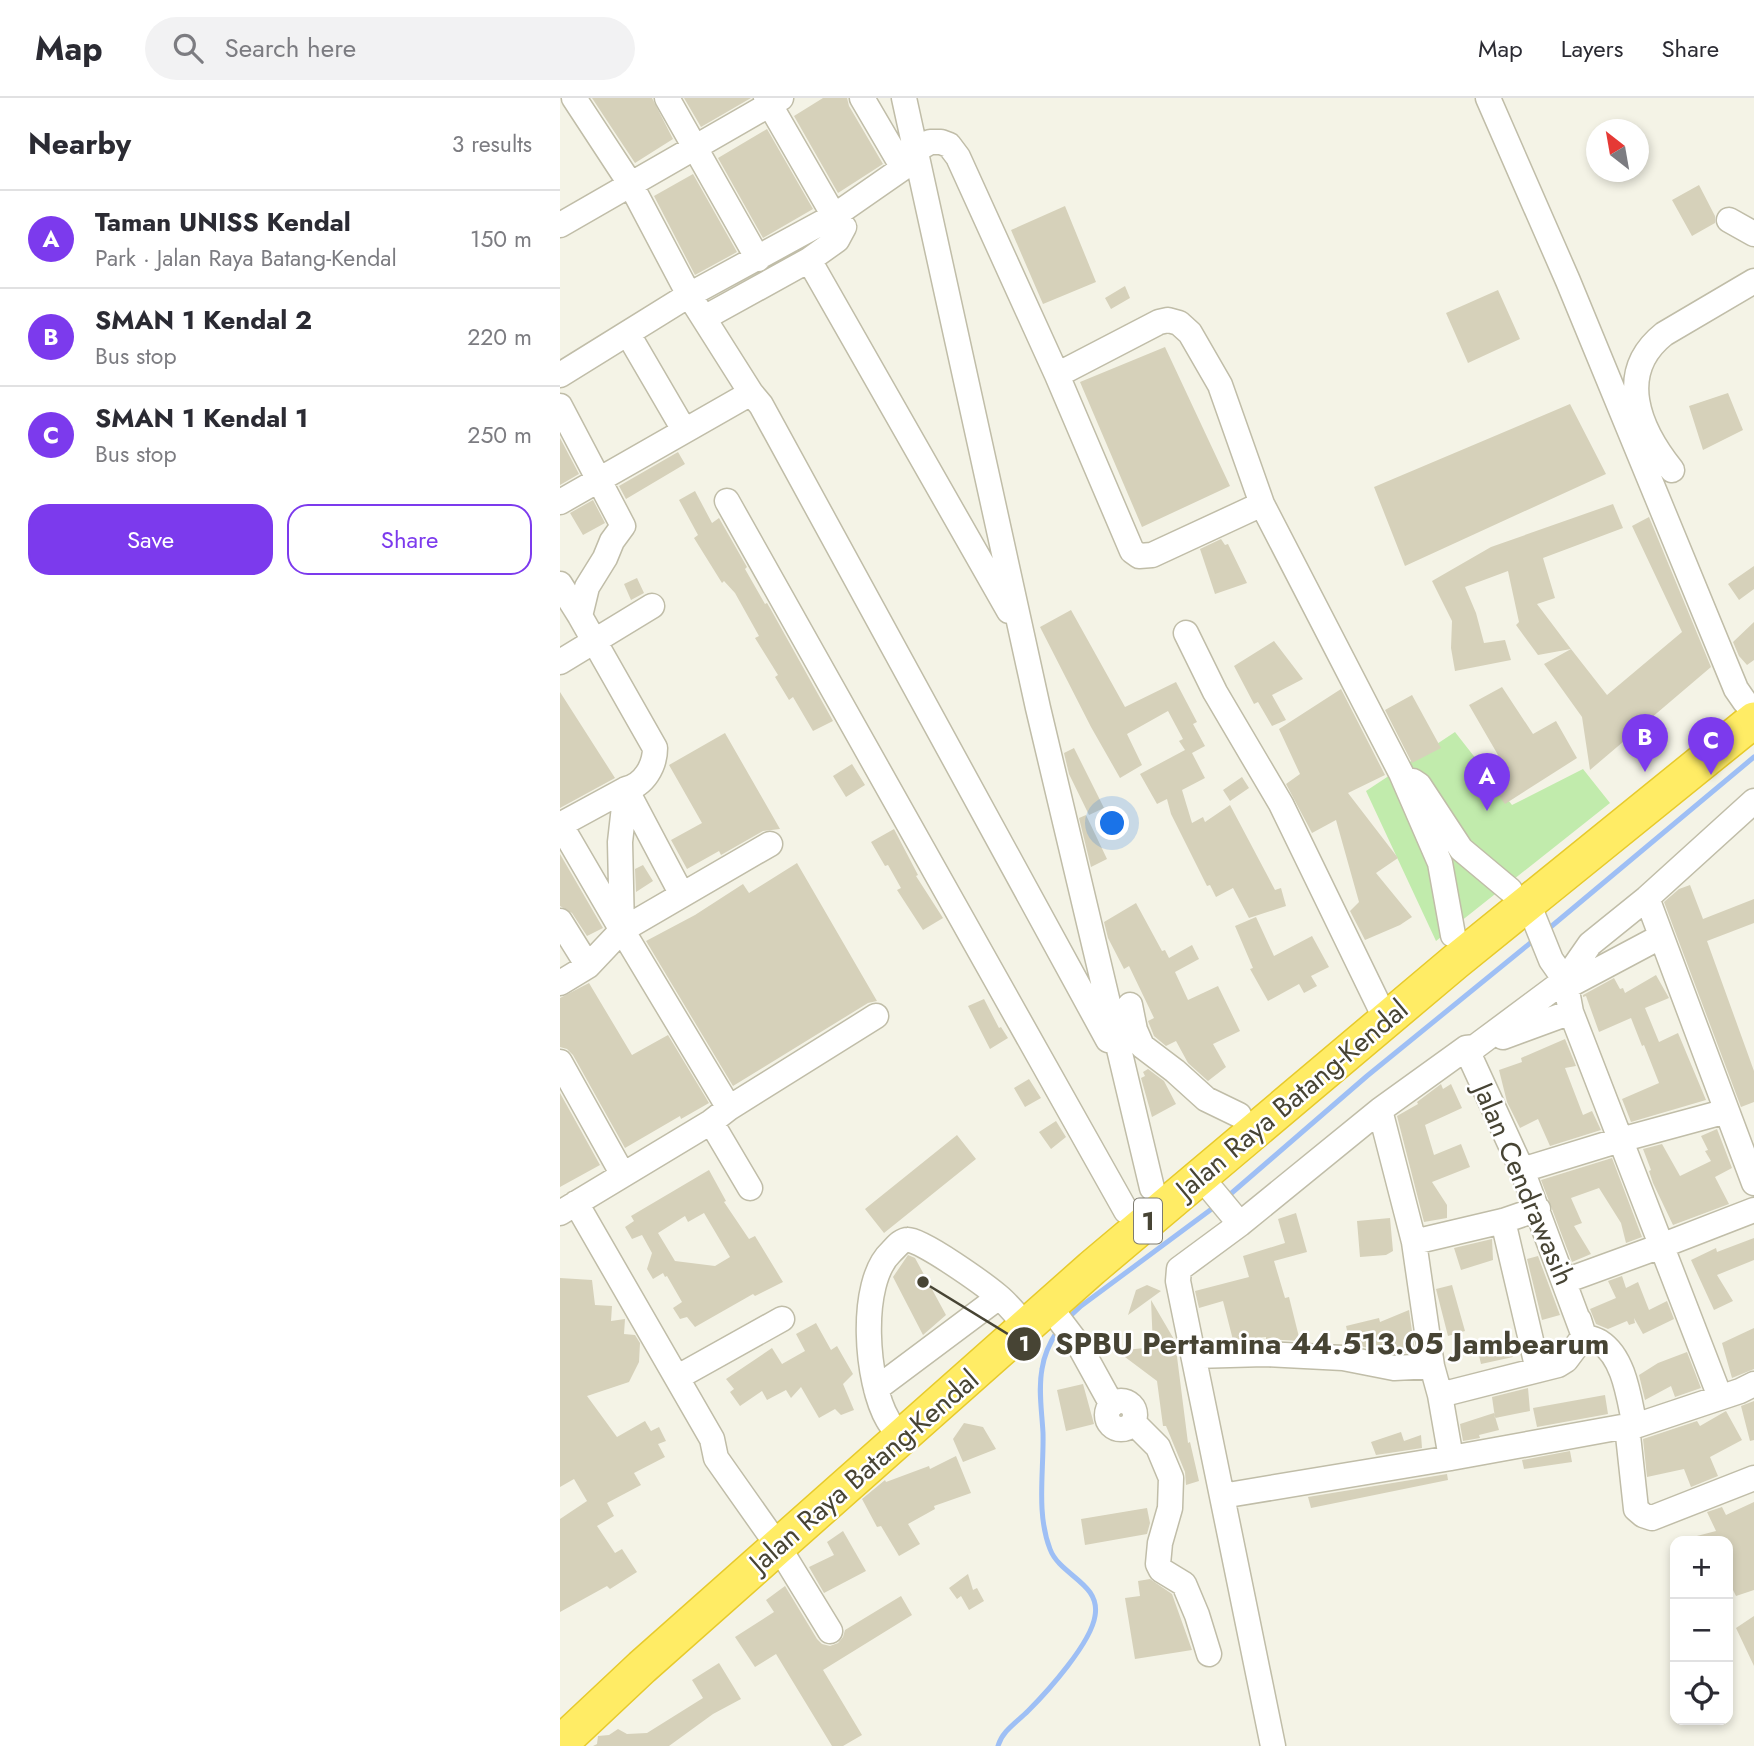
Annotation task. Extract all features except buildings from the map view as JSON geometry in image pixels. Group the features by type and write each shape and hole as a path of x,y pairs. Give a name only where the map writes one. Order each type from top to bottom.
{"highway":[{"name":"Jalan Raya Batang-Kendal","path":"1029,1311 1126,1211 1239,1115 1382,1009 1526,908 1750,717"},
{"name":"Jalan Raya Batang-Kendal","path":"560,1744 777,1533 888,1416 1029,1311 1208,1185 1453,935 1526,908"},
{"name":"Jalan Raya Batang-Kendal","path":"560,1714 628,1651 777,1533"}],"street":[{"path":"574,98 631,185 689,295 761,405 1125,1071"},
{"path":"667,98 758,259"},
{"path":"862,98 909,159"},
{"path":"904,98 909,159 1152,1188"},
{"path":"1488,98 1568,281 1736,689 1750,717"},
{"path":"560,225 772,100 834,216 844,228 837,240 809,260 704,318"},
{"path":"560,375 689,295 834,216 930,142 941,142 949,145 958,157 1135,555 1152,555 1262,504"},
{"path":"1729,220 1754,234"},
{"path":"809,260 1021,633"},
{"path":"1672,470 1661,456 1640,414 1636,374 1643,356 1664,334 1754,281"},
{"path":"1057,375 1159,322 1168,320 1179,323 1190,333 1220,385 1262,504 1401,773 1440,863 1453,935"},
{"path":"628,334 684,430"},
{"path":"560,502 751,393"},
{"path":"560,406 623,526 611,541 605,558 587,587 580,617"},
{"path":"727,501 1126,1211"},
{"path":"560,584 655,748 655,761 636,786 560,825 622,930 720,1115 750,1188"},
{"path":"560,662 652,606"},
{"path":"1186,633 1216,692 1280,804 1382,1009"},
{"path":"1401,773 1419,785 1461,849 1526,908 1566,984 1571,1012 1720,1397"},
{"path":"626,789 682,895"},
{"path":"622,930 620,842 626,789"},
{"path":"1566,984 1590,944 1647,898 1754,801"},
{"path":"560,983 588,966 622,930 770,844"},
{"path":"1440,863 1461,849"},
{"path":"1647,898 1754,1183"},
{"path":"560,921 588,966"},
{"path":"1273,1746 1178,1281 1180,1269 1238,1220 1380,1110 1566,984 1660,937"},
{"path":"1130,1005 1135,1030 1142,1046 1206,1099 1239,1115"},
{"path":"1471,1048 1571,1012"},
{"path":"830,1631 777,1533 716,1458 712,1439 678,1377 568,1208 876,1016"},
{"name":"Jalan Cendrawasih","path":"1471,1048 1538,1209 1584,1336"},
{"path":"560,1062 623,1175"},
{"path":"1380,1110 1414,1242 1432,1366 1451,1458"},
{"path":"1522,1170 1727,1111"},
{"path":"1208,1185 1238,1220"},
{"path":"1414,1242 1503,1221 1538,1209"},
{"path":"1565,1281 1754,1210"},
{"path":"1503,1221 1538,1370"},
{"path":"888,1416 869,1335 872,1287 882,1260 903,1241 910,1240 927,1247 1029,1311 1080,1347 1112,1405 1108,1409 1107,1419 1114,1428 1125,1429 1133,1422 1157,1447 1171,1478 1170,1508 1160,1544 1158,1564 1161,1570 1184,1584 1209,1654"},
{"path":"678,1377 782,1320"},
{"path":"1440,1395 1558,1365 1566,1360 1584,1336 1600,1342 1614,1359 1627,1390 1636,1509 1647,1518 1652,1518 1754,1478"},
{"path":"1194,1356 1265,1354 1343,1358 1394,1368 1432,1366"},
{"path":"1222,1496 1631,1426 1754,1384"}],"green space":[{"path":"1455,732 1512,805 1583,769 1610,803 1436,941 1366,791"}],"waterway":[{"path":"1547,930 1754,757"},
{"path":"1227,1197 1367,1076 1534,940"},
{"path":"1066,1320 1217,1205"},
{"path":"998,1746 1006,1731 1068,1666 1086,1639 1095,1616 1092,1595 1055,1558 1043,1521 1041,1377 1046,1354 1058,1330"}],"place":[{"name":"SMAN 1 Kendal 2","path":"1645,772"},
{"name":"SMAN 1 Kendal 1","path":"1711,775"},
{"name":"Taman UNISS Kendal","path":"1487,811"},
{"name":"SPBU Pertamina 44.513.05 Jambearum","path":"923,1282"}]}
